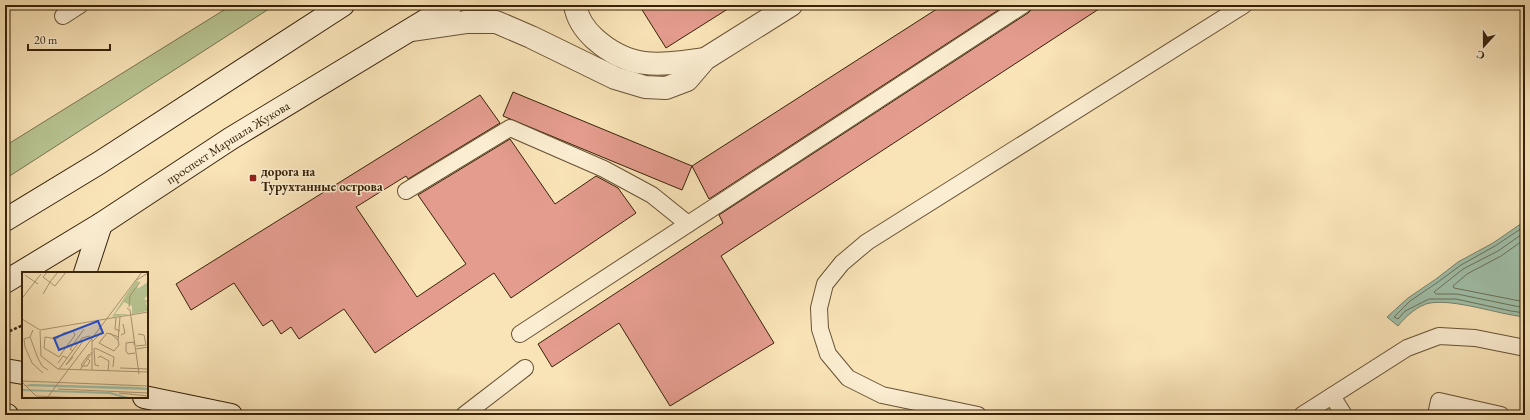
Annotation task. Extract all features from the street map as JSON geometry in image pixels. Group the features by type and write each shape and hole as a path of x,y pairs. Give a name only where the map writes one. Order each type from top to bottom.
{"main road":[{"path":"5,220 99,164 343,5"},
{"name":"проспект Маршала Жукова","path":"5,282 101,224 230,139 451,5"},
{"path":"575,5 577,14 588,32 606,49 631,61 654,65 705,60"},
{"path":"411,30 466,22 496,22 531,37 615,78 644,87 666,88 687,80 705,60 791,5"},
{"path":"85,272 101,224"},
{"path":"5,370 22,373"},
{"path":"149,396 231,415"}],"lane":[{"path":"63,16 80,5"},
{"path":"520,334 1022,5"},
{"path":"978,415 882,395 848,378 828,354 820,329 819,308 825,284 842,263 867,242 1244,5"},
{"path":"406,191 510,128 604,169 652,195 688,224"},
{"path":"1302,415 1407,348 1439,336 1475,338 1525,348"},
{"path":"464,415 525,368"},
{"path":"1332,396 1344,415"},
{"path":"1436,415 1438,401 1501,415"}],"path":[{"path":"5,349 10,331 22,325"},
{"path":"5,327 10,331"}],"shaded area":[{"path":"232,5 275,5 5,179 5,146"}],"water":[{"path":"1525,221 1525,317 1464,305 1440,302 1421,306 1408,315 1398,326 1387,317 1408,298 1458,262 1493,243"}],"building":[{"path":"639,5 734,5 666,48"},
{"path":"943,5 1006,5 709,199 692,166"},
{"path":"1032,5 1105,5 721,256 774,343 670,406 619,323 552,367 538,344 723,223 719,215 1028,13 1031,10"},
{"path":"513,92 692,166 682,190 503,116"},
{"path":"480,95 500,123 408,179 406,176 356,207 417,297 466,264 418,195 510,139 555,204 596,176 618,188 636,213 511,298 494,273 375,353 344,309 299,339 291,327 281,334 272,320 263,326 234,283 191,310 176,284"}],"place":[{"name":"дорога на Турухтанные острова","path":"253,178"}]}
